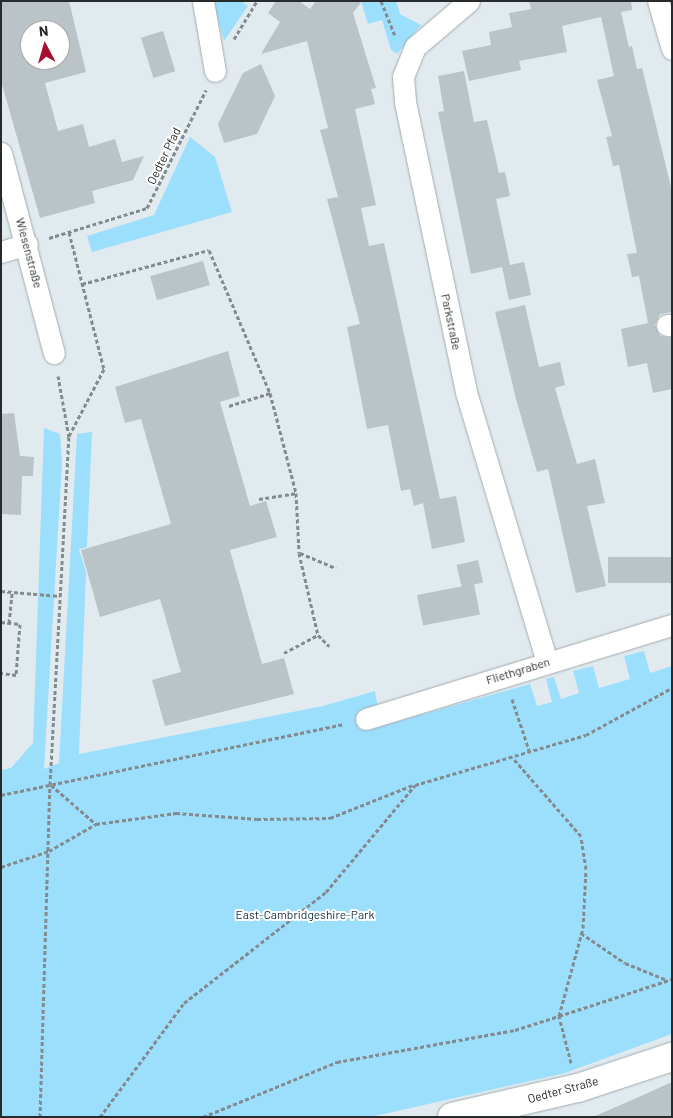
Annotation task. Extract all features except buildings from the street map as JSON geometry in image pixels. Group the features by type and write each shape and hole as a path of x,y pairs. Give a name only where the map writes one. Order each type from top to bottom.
{"main road":[{"name":"Oedter Straße","path":"452,1117 578,1088 672,1057"}],"street":[{"path":"203,1 215,71"},
{"name":"Parkstraße","path":"469,1 415,46 403,77 405,102 464,382 547,662"},
{"path":"658,1 672,49"},
{"name":"Wiesenstraße","path":"1,153 27,244 54,353"},
{"path":"1,252 27,244"},
{"name":"Fliethgraben","path":"366,719 504,674 672,625"}],"path":[{"name":"Oedter Pfad","path":"27,244 148,208 215,71 257,1"},
{"path":"382,1 391,32 415,46"},
{"path":"69,232 104,369 69,437"},
{"path":"82,284 209,250 270,393 296,493 299,553 318,635 330,646"},
{"path":"40,1117 50,785 69,437 54,353"},
{"path":"228,406 270,393"},
{"path":"259,499 296,493"},
{"path":"299,553 336,568"},
{"path":"1,591 60,596"},
{"path":"10,623 12,592"},
{"path":"1,622 20,624 16,675 1,673"},
{"path":"284,653 318,635"},
{"path":"504,674 529,750"},
{"path":"1,867 49,851 96,824 176,813 257,819 330,818 415,785 512,757 529,750 586,735 672,688"},
{"path":"1,795 366,719"},
{"path":"512,757 581,836 586,869 581,933 559,1016 578,1088"},
{"path":"50,785 96,824"},
{"path":"100,1117 184,1003 326,892 415,785"},
{"path":"581,933 625,963 667,980"},
{"path":"202,1117 337,1062 515,1030 672,979"}],"green space":[{"path":"213,1 241,1 248,6 224,41"},
{"path":"361,1 396,1 400,14 421,25 397,54 391,50 382,20 368,24"},
{"path":"190,137 215,157 232,212 92,252 87,236 154,215"},
{"name":"East-Cambridgeshire-Park","path":"44,428 60,434 62,463 44,769 59,763 77,434 92,432 87,547 79,549 86,572 79,754 323,706 375,691 381,726 530,684 537,706 552,702 546,679 554,677 561,699 579,693 573,671 593,666 599,688 630,679 624,656 644,651 650,673 672,666 672,1034 565,1073 371,1117 1,1117 1,770 11,768 33,743"}]}
